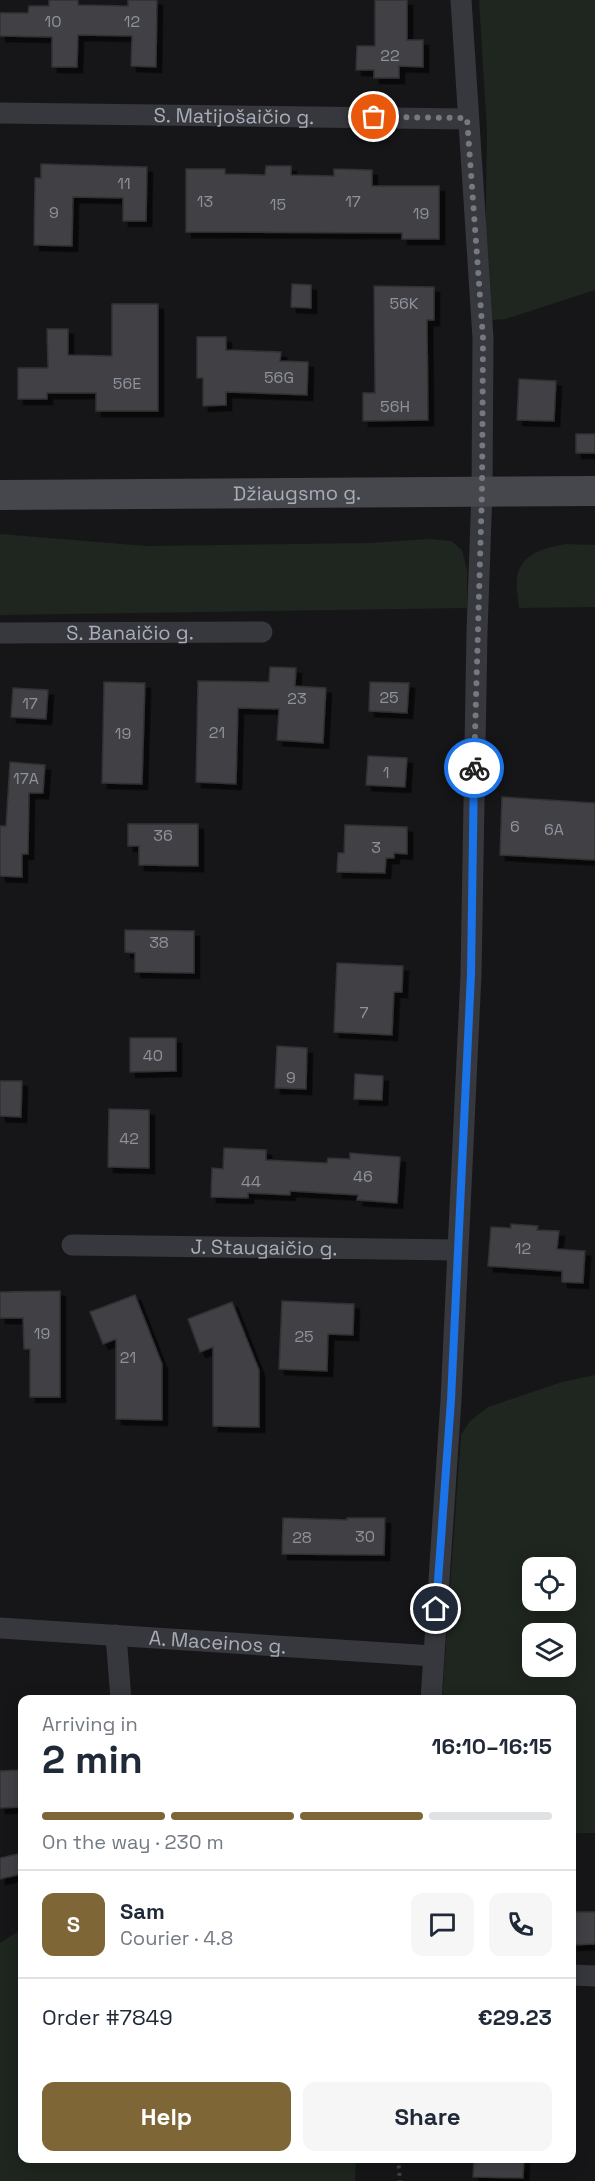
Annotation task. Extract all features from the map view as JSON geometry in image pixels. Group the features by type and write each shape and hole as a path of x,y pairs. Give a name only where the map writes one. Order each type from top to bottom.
{"street":[{"path":"431,1695 451,1400 471,974 476,644 482,491 483,338 461,0"},
{"name":"S. Matijošaičio g.","path":"0,113 467,118"},
{"name":"Džiaugsmo g.","path":"0,495 595,490"},
{"name":"S. Banaičio g.","path":"0,633 262,632"},
{"name":"J. Staugaičio g.","path":"72,1245 457,1250"},
{"name":"A. Maceinos g.","path":"0,1628 433,1656"},
{"path":"116,1635 121,1695"},
{"path":"576,1975 595,1976"}],"path":[{"path":"398,2163 400,2181"}],"shaded area":[{"path":"479,0 595,0 595,290 506,319 492,320 485,267 487,132"},
{"path":"0,534 147,546 369,543 429,539 451,541 462,550 467,570 467,608 0,615"},
{"path":"566,544 595,545 595,607 519,608 517,581 521,566 531,555"},
{"path":"595,1375 595,1833 576,1833 576,1695 442,1695 461,1435 470,1421 488,1407 562,1382"},
{"path":"18,1932 18,2163 356,2163 355,2181 0,2181 0,1943"}],"building":[{"path":"49,0 78,0 78,5 128,6 128,0 157,0 156,67 131,66 132,36 78,35 77,67 52,67 52,37 0,36 0,13 28,13 29,6 49,6"},
{"path":"375,0 407,0 407,40 423,40 423,67 399,66 399,78 374,78 374,70 356,70 357,46 375,46"},
{"path":"41,164 147,167 146,221 123,221 123,198 73,197 72,246 34,245 35,178 41,178"},
{"path":"266,166 291,166 291,175 334,176 334,169 372,170 372,186 439,186 439,239 402,239 402,233 186,232 186,169 225,169 225,174 265,175"},
{"path":"292,284 311,285 311,308 291,307"},
{"path":"374,286 434,287 434,320 427,320 428,420 363,421 363,393 375,393"},
{"path":"112,304 158,304 158,411 96,411 96,393 47,393 47,399 18,399 18,368 48,368 47,329 68,329 68,355 112,356"},
{"path":"197,337 226,337 226,350 281,352 280,361 308,362 307,395 226,392 226,405 203,406 203,378 197,378"},
{"path":"519,379 556,381 554,421 517,420"},
{"path":"576,434 595,434 595,453 576,453"},
{"path":"270,667 296,668 295,686 326,688 323,743 277,740 279,709 238,708 236,784 196,782 198,681 269,682"},
{"path":"104,682 145,683 142,784 102,783"},
{"path":"370,682 409,683 407,713 369,711"},
{"path":"13,688 48,690 46,719 11,717"},
{"path":"368,756 407,758 405,787 366,785"},
{"path":"10,762 45,765 43,793 29,793 28,854 22,854 22,877 0,876 0,826 6,826"},
{"path":"502,797 595,803 595,860 500,855"},
{"path":"128,824 198,824 198,866 139,865 139,846 128,846"},
{"path":"345,825 407,827 407,854 394,853 394,858 386,858 385,873 337,872 338,853 344,853"},
{"path":"125,930 194,931 194,973 135,972 135,953 125,952"},
{"path":"337,963 403,966 402,992 394,992 392,1035 334,1032"},
{"path":"130,1038 176,1038 176,1071 130,1072"},
{"path":"277,1046 307,1048 306,1089 275,1088"},
{"path":"355,1074 383,1076 382,1100 354,1099"},
{"path":"0,1081 22,1081 21,1117 0,1116"},
{"path":"109,1109 149,1110 149,1168 108,1167"},
{"path":"224,1148 266,1150 266,1160 327,1163 328,1158 350,1159 350,1153 400,1157 397,1203 357,1200 358,1195 290,1191 290,1195 248,1193 248,1198 211,1197 212,1168 223,1169"},
{"path":"511,1224 538,1226 537,1230 559,1231 557,1249 585,1251 583,1283 562,1282 562,1271 488,1266 491,1227 511,1228"},
{"path":"60,1291 60,1397 30,1397 30,1349 24,1349 23,1318 0,1318 0,1292"},
{"path":"135,1295 162,1364 162,1420 116,1419 116,1339 103,1344 90,1312"},
{"path":"282,1301 354,1304 353,1335 328,1334 327,1371 279,1369"},
{"path":"232,1302 259,1370 259,1427 213,1426 213,1347 200,1352 188,1319"},
{"path":"283,1518 347,1520 347,1518 385,1518 384,1555 282,1554"},
{"path":"18,1770 18,1807 0,1808 0,1771"},
{"path":"18,1854 18,1875 0,1879 0,1858"},
{"path":"576,1912 595,1912 595,1944 576,1945"},
{"path":"474,2163 524,2163 523,2178 473,2177"}],"way so far":[{"path":"374,117 467,118 483,338 482,491 474,768"}],"route":[{"path":"436,1609 451,1400 471,974 474,768"}]}
